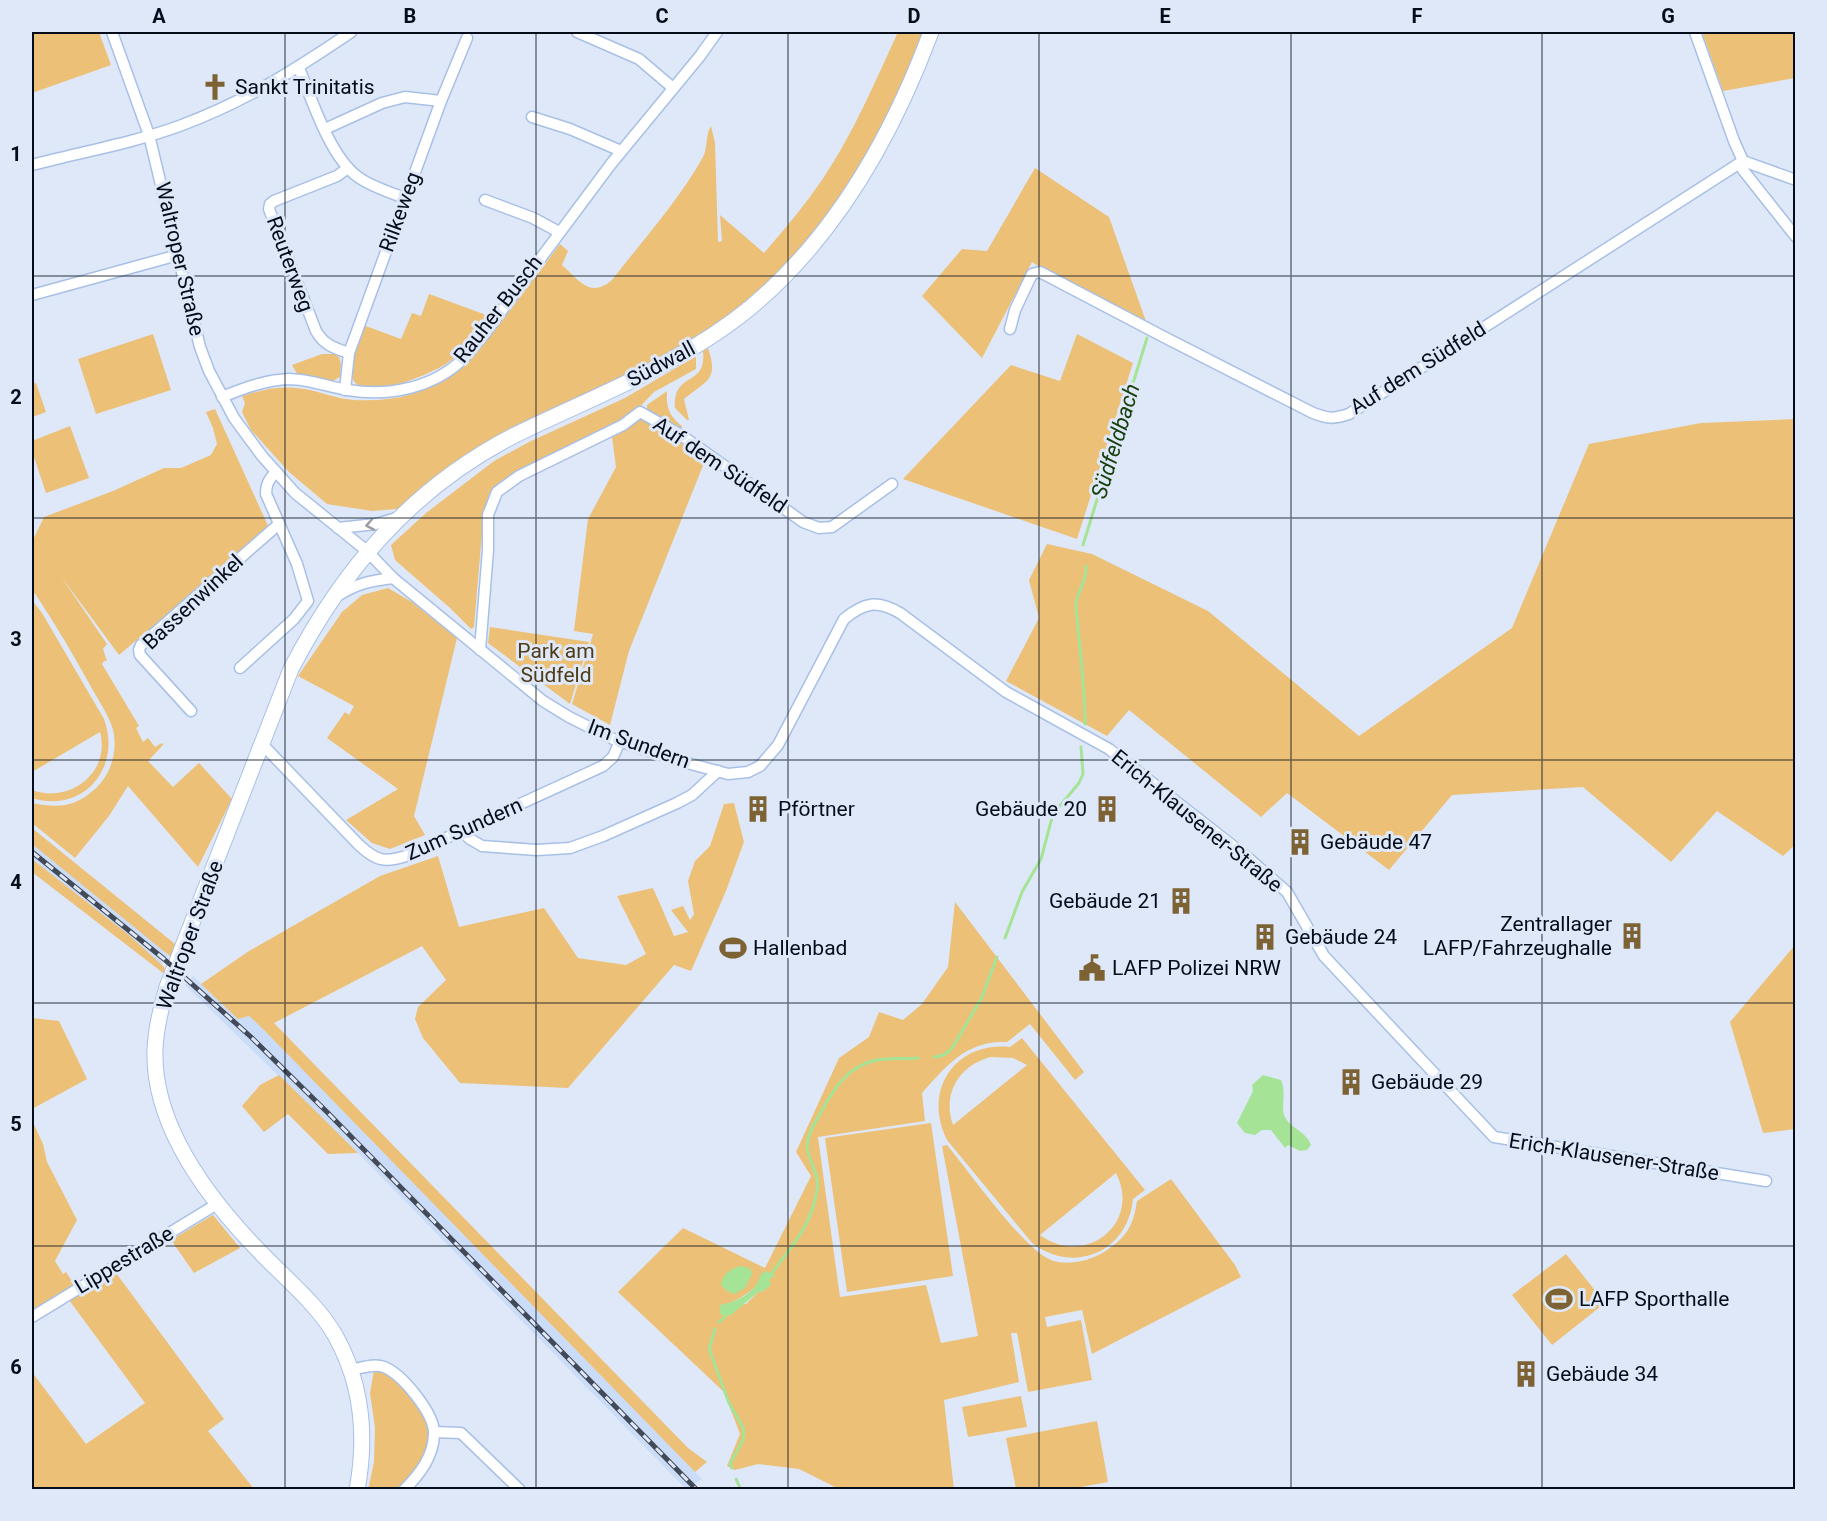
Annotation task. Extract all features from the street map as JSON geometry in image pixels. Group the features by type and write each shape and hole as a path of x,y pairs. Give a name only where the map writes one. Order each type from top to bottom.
{"main road":[{"name":"Südwall","path":"317,622 367,551 401,516 440,483 512,437 666,364 709,338 751,307 786,274 820,238 855,187 887,132 931,32"},
{"name":"Waltroper Straße","path":"317,622 291,669 167,987 156,1028 156,1066 161,1097 181,1148 217,1204 323,1317 334,1334 351,1370 359,1401 363,1438 362,1464 357,1490"}],"street":[{"name":"Waltroper Straße","path":"112,32 149,135 200,346 222,397 246,436 295,493 367,551"},
{"path":"32,165 149,135 226,107 299,68 351,32"},
{"path":"577,32 639,59 673,88"},
{"name":"Rauher Busch","path":"222,397 260,383 288,380 368,394 385,393 425,382 449,370 463,359 485,333 558,232 717,32"},
{"path":"1695,32 1743,160 1743,170 1796,237"},
{"name":"Rilkeweg","path":"345,390 349,353 441,101 468,38"},
{"path":"299,68 335,152 348,168 370,185 405,198"},
{"path":"325,129 382,103 405,97 441,101"},
{"path":"532,117 570,129 621,151"},
{"path":"1743,160 1796,180"},
{"name":"Auf dem Südfeld","path":"1010,329 1015,310 1032,274 1040,272 1313,413 1328,418 1338,417 1349,414 1743,160"},
{"name":"Reuterweg","path":"348,168 337,176 279,199 270,204 269,209 321,341 349,353"},
{"name":"Rauher Busch","path":"485,200 533,218 558,232"},
{"path":"32,295 178,255"},
{"name":"Auf dem Südfeld","path":"480,650 488,550 488,515 496,492 519,476 623,425 640,412 681,435 803,522 819,528 832,527 892,484"},
{"path":"240,668 294,619 308,601 297,564 266,494 269,479 276,472"},
{"path":"338,528 376,524 401,516"},
{"name":"Bassenwinkel","path":"191,711 140,655 141,645 279,524"},
{"name":"Im Sundern","path":"367,551 393,578 480,650 543,700 569,717 620,741 718,771"},
{"path":"332,600 354,585 393,578"},
{"name":"Erich-Klausener-Straße","path":"718,771 733,774 748,772 760,766 778,745 844,619 856,609 864,606 886,605 906,617 1006,692 1109,749 1287,892 1324,956 1494,1137 1766,1181"},
{"name":"Zum Sundern","path":"262,744 359,845 377,859 386,860 409,855 603,766 613,757 620,741"},
{"path":"461,831 482,846 537,850 570,848 678,803 698,790 718,771"},
{"name":"Lippestraße","path":"32,1317 217,1204"},
{"path":"351,1370 377,1365 393,1373 419,1400 429,1415 434,1432 431,1451 426,1464 404,1490"},
{"path":"434,1432 460,1433 520,1490"}],"shaded area":[{"path":"32,844 168,955 161,964 130,936 32,859"},
{"path":"193,976 238,1019 249,1016 262,1028 702,1479 686,1489 358,1153 185,985"},
{"path":"1263,1075 1281,1080 1285,1117 1309,1140 1311,1145 1307,1150 1300,1151 1288,1145 1285,1148 1271,1130 1262,1130 1255,1135 1245,1133 1237,1123 1253,1091 1252,1085"},
{"path":"740,1266 750,1268 752,1274 745,1288 734,1294 721,1285 727,1273"},
{"path":"766,1271 775,1275 769,1280 771,1285 757,1293 731,1315 720,1315 720,1305 745,1296 755,1287 760,1275"}],"green space":[{"path":"32,32 99,32 111,65 32,93"},
{"path":"898,32 931,32 887,132 786,274 666,364 512,437 409,508 372,511 327,504 289,472 251,430 242,412 245,403 242,396 258,391 273,388 296,388 354,400 381,400 425,389 443,379 460,367 492,333 560,244 568,251 562,265 585,285 597,288 612,280 694,173 706,150 711,126 715,143 718,242 722,241 720,215 764,253 822,180 844,144"},
{"path":"1702,32 1795,32 1795,78 1723,91"},
{"path":"1035,168 1109,217 1148,327 1128,322 1032,262 982,358 922,296 962,249 987,251"},
{"path":"429,294 489,316 475,336 446,364 413,379 383,388 359,386 353,379 352,366 363,325 401,339 412,313 421,316"},
{"path":"153,334 171,390 96,414 78,359"},
{"path":"1077,334 1133,363 1077,539 903,479 1011,365 1060,381"},
{"path":"708,348 711,373 705,383 684,399 689,420 687,420 675,408 676,396 679,388 700,370 703,363 703,351"},
{"path":"322,354 334,354 339,357 340,377 331,382 297,374 292,365"},
{"path":"696,356 696,369 654,392 633,414 519,473 493,489 489,494 481,544 474,627 471,629 395,560 391,545 426,513 494,461 529,442 625,398"},
{"path":"36,383 46,412 32,417 32,384"},
{"path":"667,391 667,402 671,415 682,426 680,432 647,409 647,405"},
{"path":"215,409 269,528 119,655 60,575 107,644 103,649 107,661 102,664 139,726 136,728 143,742 148,738 155,747 162,743 163,745 148,761 173,787 199,763 232,799 198,867 128,786 109,816 75,858 32,823 32,803 50,806 65,805 80,800 95,789 105,777 112,762 115,746 113,730 103,708 57,628 32,591 32,542 44,517 113,491 164,468 181,468 211,455 217,444 206,412"},
{"path":"646,419 706,458 629,651 610,725 572,704 593,634 574,631 588,519 616,467 612,437 635,421"},
{"path":"1795,419 1796,844 1783,856 1717,811 1671,862 1583,787 1452,795 1389,870 1287,793 1261,817 1129,710 1107,736 1006,681 1039,618 1029,580 1047,544 1092,554 1208,611 1359,736 1512,628 1589,444 1701,423"},
{"path":"70,426 89,478 46,493 32,451 32,441"},
{"path":"388,588 412,602 457,638 414,816 425,835 390,849 372,843 346,820 398,789 327,738 345,712 349,715 354,706 298,676 342,612 362,595"},
{"path":"32,600 42,613 104,719 108,737 108,754 103,770 94,783 82,793 67,799 50,801 32,798 32,790 60,793 84,782 93,772 99,760 102,747 100,732 32,772"},
{"name":"Park am Südfeld","path":"490,627 589,642 570,704 488,643"},
{"path":"734,803 744,842 726,891 691,971 674,965 568,1088 460,1083 423,1038 415,1019 418,1007 446,980 422,946 274,1023 688,1448 707,1462 695,1472 262,1028 249,1016 238,1019 201,984 249,951 380,876 438,856 459,927 544,908 578,958 626,965 646,954 617,896 653,888 674,936 688,932 671,910 683,906 690,920 694,914 688,881 695,861 710,846 724,804"},
{"path":"32,828 175,944 171,957 32,844"},
{"path":"32,859 130,936 164,967 167,976 32,872"},
{"path":"955,902 1084,1072 1075,1080 1030,1024 1007,1042 980,1045 949,1064 922,1093 925,1121 818,1137 840,1297 926,1285 941,1343 978,1336 942,1146 947,1145 1012,1226 1026,1241 1051,1260 1064,1263 1078,1262 1104,1252 1123,1237 1131,1225 1137,1201 1171,1179 1235,1265 1241,1277 1092,1354 1082,1310 1045,1317 1047,1327 1081,1320 1092,1380 1028,1392 1017,1333 1011,1333 1019,1382 944,1400 954,1490 839,1489 799,1469 758,1464 735,1470 727,1466 740,1434 724,1392 618,1292 683,1228 765,1268 811,1176 796,1152 839,1058 869,1037 879,1012 903,1020 922,1004 948,967","holes":["775,1275 768,1280 765,1290 757,1293 746,1304 720,1305 742,1297"]},
{"path":"1795,945 1795,1129 1763,1133 1730,1022"},
{"path":"32,1018 59,1021 87,1079 32,1109"},
{"path":"1022,1038 1145,1190 1133,1199 1129,1217 1121,1233 1110,1245 1096,1253 1081,1257 1065,1257 1048,1252 1032,1243 947,1140 940,1122 939,1104 941,1087 948,1073 959,1061 973,1052 990,1047 1010,1047","holes":["991,1057 1013,1058 1027,1065 953,1125 950,1102 956,1082 970,1067","1116,1173 1122,1192 1121,1209 1115,1224 1105,1236 1091,1243 1075,1246 1057,1244 1040,1235"]},
{"path":"279,1075 358,1153 328,1154 288,1114 264,1132 242,1106 260,1085"},
{"path":"32,1120 43,1144 47,1162 77,1220 55,1261 63,1274 66,1272 75,1286 32,1312"},
{"path":"931,1123 953,1276 847,1292 825,1138"},
{"path":"213,1215 240,1248 194,1273 171,1240"},
{"name":"LAFP Sporthalle","path":"1566,1254 1605,1303 1552,1345 1512,1295"},
{"path":"116,1273 224,1419 208,1431 254,1489 32,1489 32,1372 86,1444 145,1403 69,1300"},
{"path":"374,1370 382,1370 408,1393 427,1424 429,1447 425,1459 400,1489 368,1490 374,1462 375,1428 370,1393"},
{"path":"1021,1396 1027,1427 968,1437 962,1407"},
{"path":"1097,1421 1108,1482 1070,1489 1016,1489 1006,1438"}],"waterway":[{"name":"Südfeldbach","path":"1083,545 1147,338"},
{"name":"Südfeldbach","path":"1085,724 1076,606 1086,566"},
{"name":"Südfeldbach","path":"1005,938 1022,892 1041,859 1053,814 1079,783 1083,774 1081,747"},
{"name":"Südfeldbach","path":"934,1057 946,1054 954,1045 982,997 997,957"},
{"name":"Südfeldbach","path":"771,1274 800,1235 811,1214 817,1184 807,1141 812,1128 839,1083 854,1069 864,1064 886,1059 918,1058"},
{"name":"Südfeldbach","path":"719,1322 729,1313"},
{"name":"Südfeldbach","path":"715,1329 709,1349 729,1403 744,1429 743,1440 730,1464 732,1468"},
{"path":"736,1479 741,1490"}],"railway":[{"path":"32,852 164,959 251,1037 697,1490"}],"place":[{"name":"Sankt Trinitatis","path":"215,87"},
{"name":"Pförtner","path":"758,809"},
{"name":"Gebäude 20","path":"1107,809"},
{"name":"Gebäude 47","path":"1300,842"},
{"name":"Gebäude 21","path":"1181,901"},
{"name":"Zentrallager LAFP/Fahrzeughalle","path":"1632,936"},
{"name":"Gebäude 24","path":"1265,937"},
{"name":"Hallenbad","path":"733,948"},
{"name":"LAFP Polizei NRW","path":"1092,968"},
{"name":"Gebäude 29","path":"1351,1082"},
{"name":"LAFP Sporthalle","path":"1559,1299"},
{"name":"Gebäude 34","path":"1526,1374"}]}
